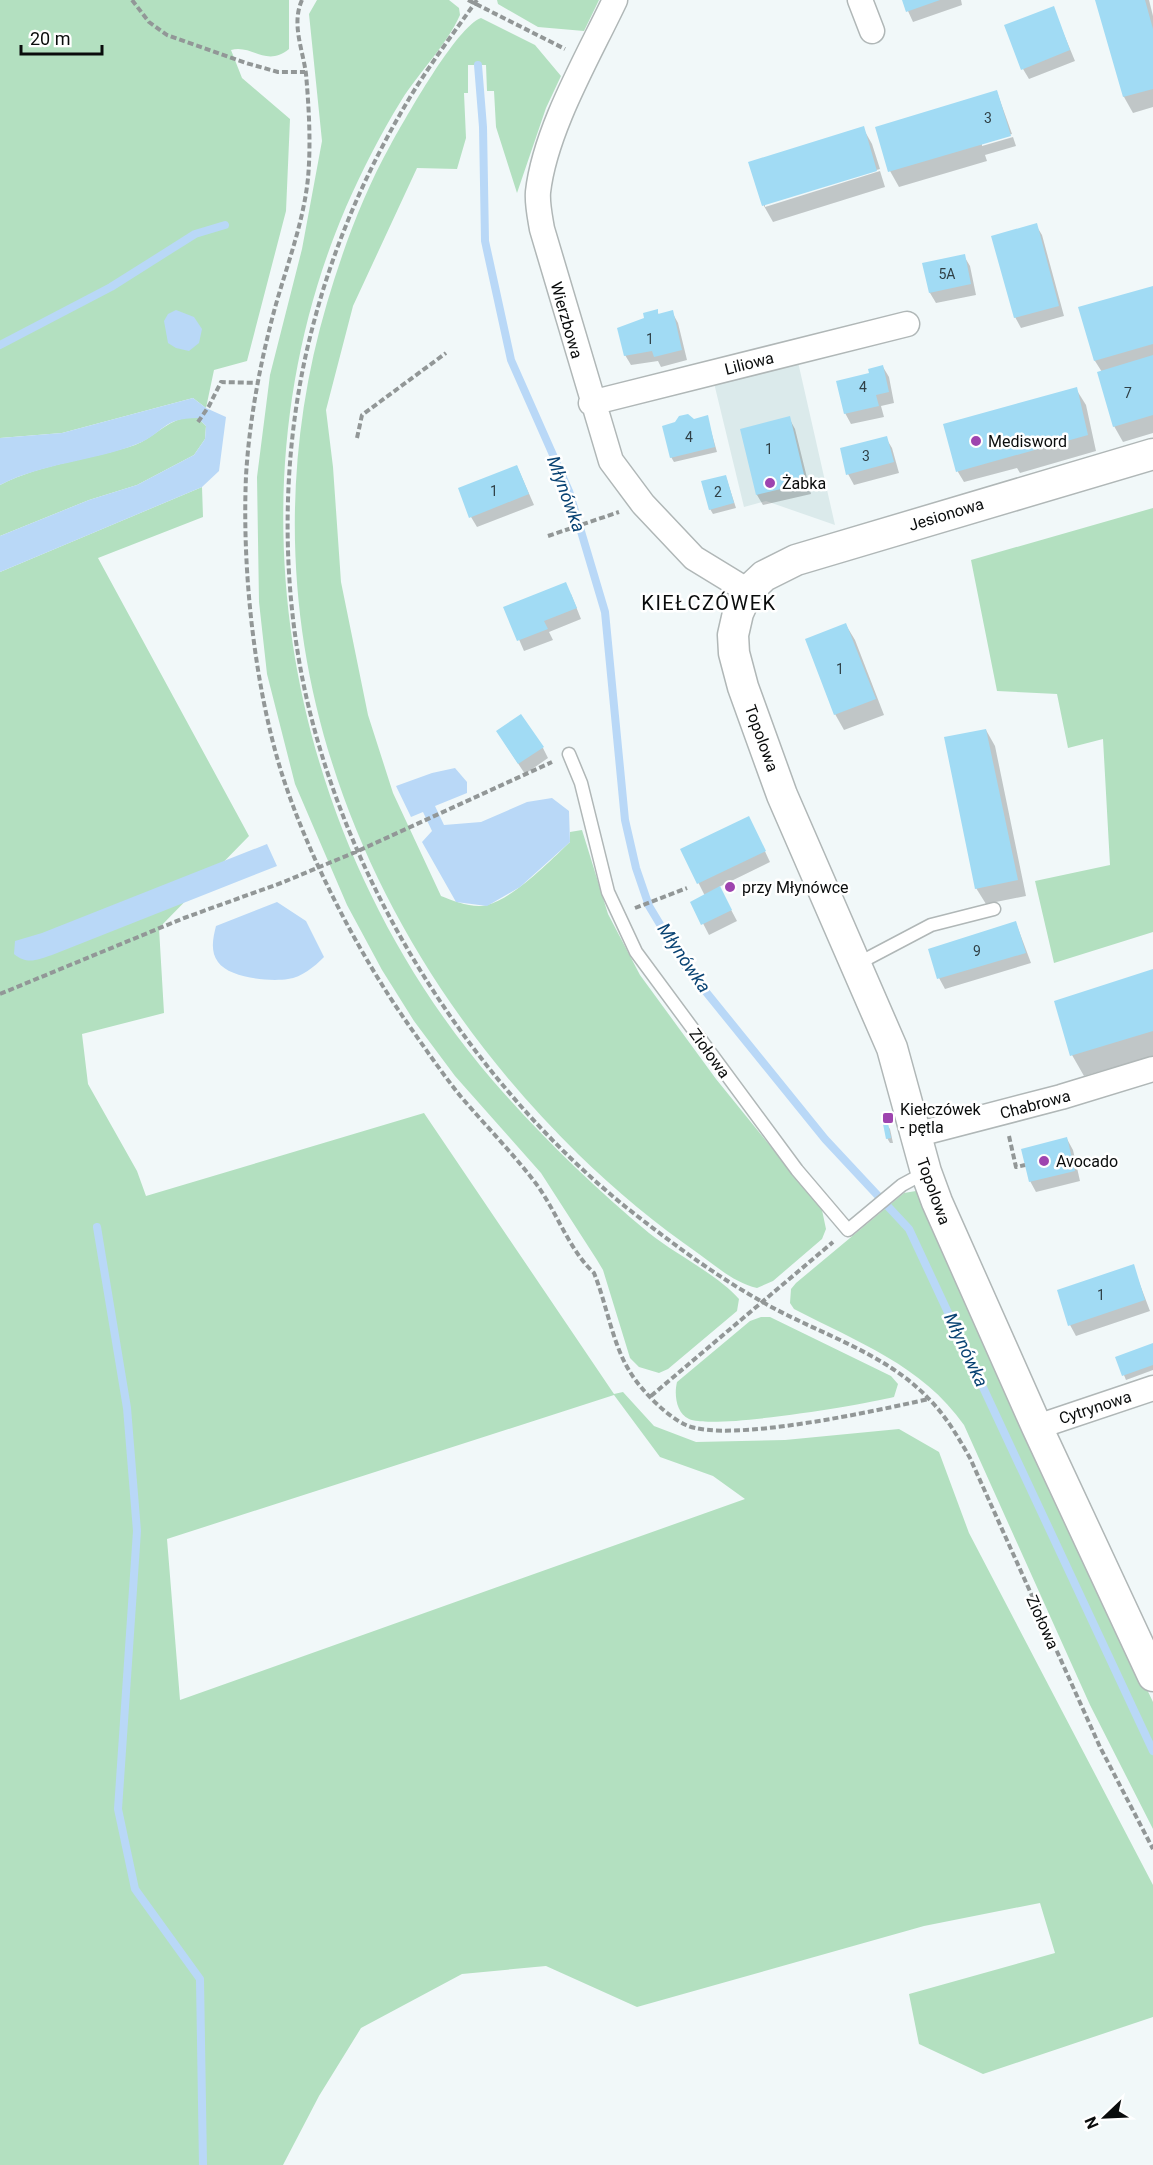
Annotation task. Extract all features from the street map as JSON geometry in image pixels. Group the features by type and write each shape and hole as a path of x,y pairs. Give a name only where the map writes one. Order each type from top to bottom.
{"street":[{"name":"Wierzbowa","path":"615,0 553,135 543,163 538,195 542,229 610,462 643,504 694,558 748,591"},
{"path":"860,0 872,31"},
{"name":"Liliowa","path":"591,403 907,324"},
{"name":"Jesionowa","path":"748,591 764,576 796,560 1153,454"},
{"name":"Topolowa","path":"748,591 738,613 733,636 743,687 813,870 857,964 892,1048 915,1135 914,1178 1037,1427 1153,1676"},
{"name":"Chabrowa","path":"915,1135 1153,1069"},
{"name":"Cytrynowa","path":"1037,1427 1153,1388"}],"lane":[{"name":"Ziołowa","path":"568,754 581,783 608,892 636,952 796,1170 848,1230"},
{"path":"857,964 932,925 994,909"},
{"path":"848,1230 914,1178"}],"path":[{"path":"132,0 149,22 167,35 278,72 305,72"},
{"path":"302,0 298,9 298,37 305,72 308,178 297,235 272,319 258,383 246,476 249,588 260,679 281,769 302,828 372,966 406,1022 457,1091 534,1180 555,1210 584,1264 594,1274 630,1372 651,1396 686,1425 716,1431 786,1424 929,1398"},
{"path":"468,0 548,40"},
{"name":"Ziołowa","path":"476,2 407,102 351,213 314,320 298,395 288,501 295,633 306,693 327,767 358,851 404,942 447,1009 492,1071 530,1114 610,1194 708,1268 761,1302 902,1374 929,1398 954,1430 970,1458 1100,1748 1153,1849"},
{"path":"357,438 362,415 446,353"},
{"path":"198,422 221,382 258,383"},
{"path":"548,536 598,519"},
{"path":"0,994 184,918 358,851 568,754"},
{"path":"628,910 672,896 687,888"},
{"path":"1004,1112 1016,1167 1024,1165"},
{"path":"651,1396 848,1230"}],"shaded area":[{"path":"798,362 835,525 766,501 744,507 714,383"}],"green space":[{"path":"0,0 289,0 289,49 273,56 239,49 231,50 242,78 290,119 286,211 247,361 214,370 206,408 193,398 62,433 0,438"},
{"path":"317,0 449,0 459,8 460,15 447,37 408,90 372,153 346,207 308,319 288,433 284,549 296,665 324,778 367,886 424,988 494,1082 530,1122 608,1198 659,1241 708,1273 739,1299 737,1311 668,1369 659,1373 639,1367 630,1358 603,1270 541,1173 455,1076 414,1021 382,970 347,905 295,784 267,674 259,602 257,477 270,375 302,249 322,141 309,14"},
{"path":"497,0 599,0 584,31 538,27 498,4"},
{"path":"481,18 535,45 561,76 546,108 517,193 496,127 494,91 487,91 486,65 468,65 468,93 464,93 466,138 457,169 417,168 353,306 326,410 333,467 341,582 368,715 393,793 441,896 476,906 497,901 520,887 570,842 570,832 582,830 608,914 640,975 716,1079 822,1210 826,1229 822,1239 773,1281 757,1288 726,1274 667,1231 578,1154 498,1066 430,971 374,870 332,763 305,652 295,538 302,421 327,303 354,222 391,144 445,55 458,38"},
{"path":"184,418 198,418 206,426 205,439 194,455 137,485 89,500 0,536 0,485 33,472 135,445 170,423"},
{"path":"202,487 203,517 98,558 249,836 159,928 164,1013 82,1034 88,1084 137,1171 146,1196 424,1113 614,1394 623,1392 654,1426 696,1442 785,1440 899,1429 939,1452 969,1533 1153,1885 1153,2017 983,2074 919,2044 909,1994 1055,1953 1040,1903 924,1926 637,2007 546,1966 462,1974 361,2028 319,2096 283,2165 0,2165 0,572","holes":["614,1395 660,1457 713,1476 745,1499 180,1700 167,1539"]},
{"path":"1153,508 1153,932 1054,963 1035,881 1110,865 1103,739 1068,748 1057,694 997,691 971,560"},
{"path":"916,1191 921,1196 1079,1547 1153,1702 1153,1829 1090,1705 964,1425 929,1386 908,1371 864,1344 794,1309 790,1303 791,1289 796,1283 904,1193"},
{"path":"770,1317 891,1376 898,1384 894,1397 756,1419 704,1422 689,1419 681,1412 677,1403 677,1382 750,1321"}],"water":[{"path":"176,310 194,317 202,329 199,343 189,351 176,348 168,343 164,321 168,314"},
{"path":"193,398 206,408 226,417 219,471 202,487 0,572 0,536 89,500 137,485 194,455 205,439 206,426 198,418 170,423 137,444 103,455 34,471 0,485 0,438 62,433"},
{"path":"455,768 467,782 467,793 435,806 444,825 481,822 527,802 552,798 569,811 570,842 520,887 487,906 456,902 422,842 432,831 423,812 411,817 396,786 432,773"},
{"path":"267,844 277,866 47,957 23,960 14,954 15,941 42,933"},
{"path":"277,902 306,921 324,957 308,971 288,979 250,978 223,967 215,958 213,949 216,926"}],"building":[{"path":"902,0 940,0 906,12"},
{"path":"1095,0 1145,0 1153,29 1153,89 1123,97"},
{"path":"1054,6 1070,50 1021,70 1004,25"},
{"path":"997,90 1011,136 888,172 875,127"},
{"path":"864,126 877,171 762,206 748,162"},
{"path":"1037,223 1059,306 1014,318 991,236"},
{"path":"965,254 971,284 929,293 922,263"},
{"path":"1153,286 1153,344 1094,361 1078,307"},
{"path":"658,309 658,314 673,310 682,350 654,357 652,351 624,356 617,328 644,318 643,313"},
{"path":"1153,355 1153,415 1113,427 1097,372"},
{"path":"883,365 889,392 876,395 879,406 844,414 836,381 869,373 868,369"},
{"path":"1077,387 1088,435 956,472 943,424"},
{"path":"688,414 694,419 708,415 715,447 670,458 662,426 675,422 679,416"},
{"path":"790,416 806,483 756,495 740,429"},
{"path":"887,436 894,462 846,475 840,448"},
{"path":"517,465 529,494 469,518 458,488"},
{"path":"726,475 734,503 709,510 701,481"},
{"path":"566,582 577,608 544,621 548,629 517,641 503,607"},
{"path":"846,623 876,699 834,715 805,639"},
{"path":"521,714 544,747 518,764 496,731"},
{"path":"986,729 1018,880 975,889 944,737"},
{"path":"749,816 766,851 697,884 680,849"},
{"path":"720,886 732,910 701,925 690,902"},
{"path":"1016,921 1026,953 937,979 928,949"},
{"path":"1153,969 1153,1031 1070,1056 1054,1001"},
{"path":"888,1123 891,1138 886,1139 883,1124"},
{"path":"1067,1137 1075,1171 1029,1182 1021,1149"},
{"path":"1134,1264 1145,1300 1068,1326 1057,1290"},
{"path":"1153,1343 1153,1365 1122,1376 1115,1357"}],"waterway":[{"name":"Młynówka","path":"478,65 483,127 485,241 511,360 569,491 605,612 625,820 636,868 649,906 685,966 825,1139 909,1229 1153,1751"},
{"path":"0,345 111,287 195,234 225,225"},
{"path":"97,1227 127,1408 137,1531 118,1809 135,1889 200,1979 203,2165"}],"place":[{"name":"Medisword","path":"976,441"},
{"name":"Żabka","path":"770,483"},
{"name":"przy Młynówce","path":"730,887"},
{"name":"Kiełczówek - pętla","path":"888,1118"},
{"name":"Avocado","path":"1044,1161"}],"district":[{"name":"KIEŁCZÓWEK","path":"709,603"}]}
